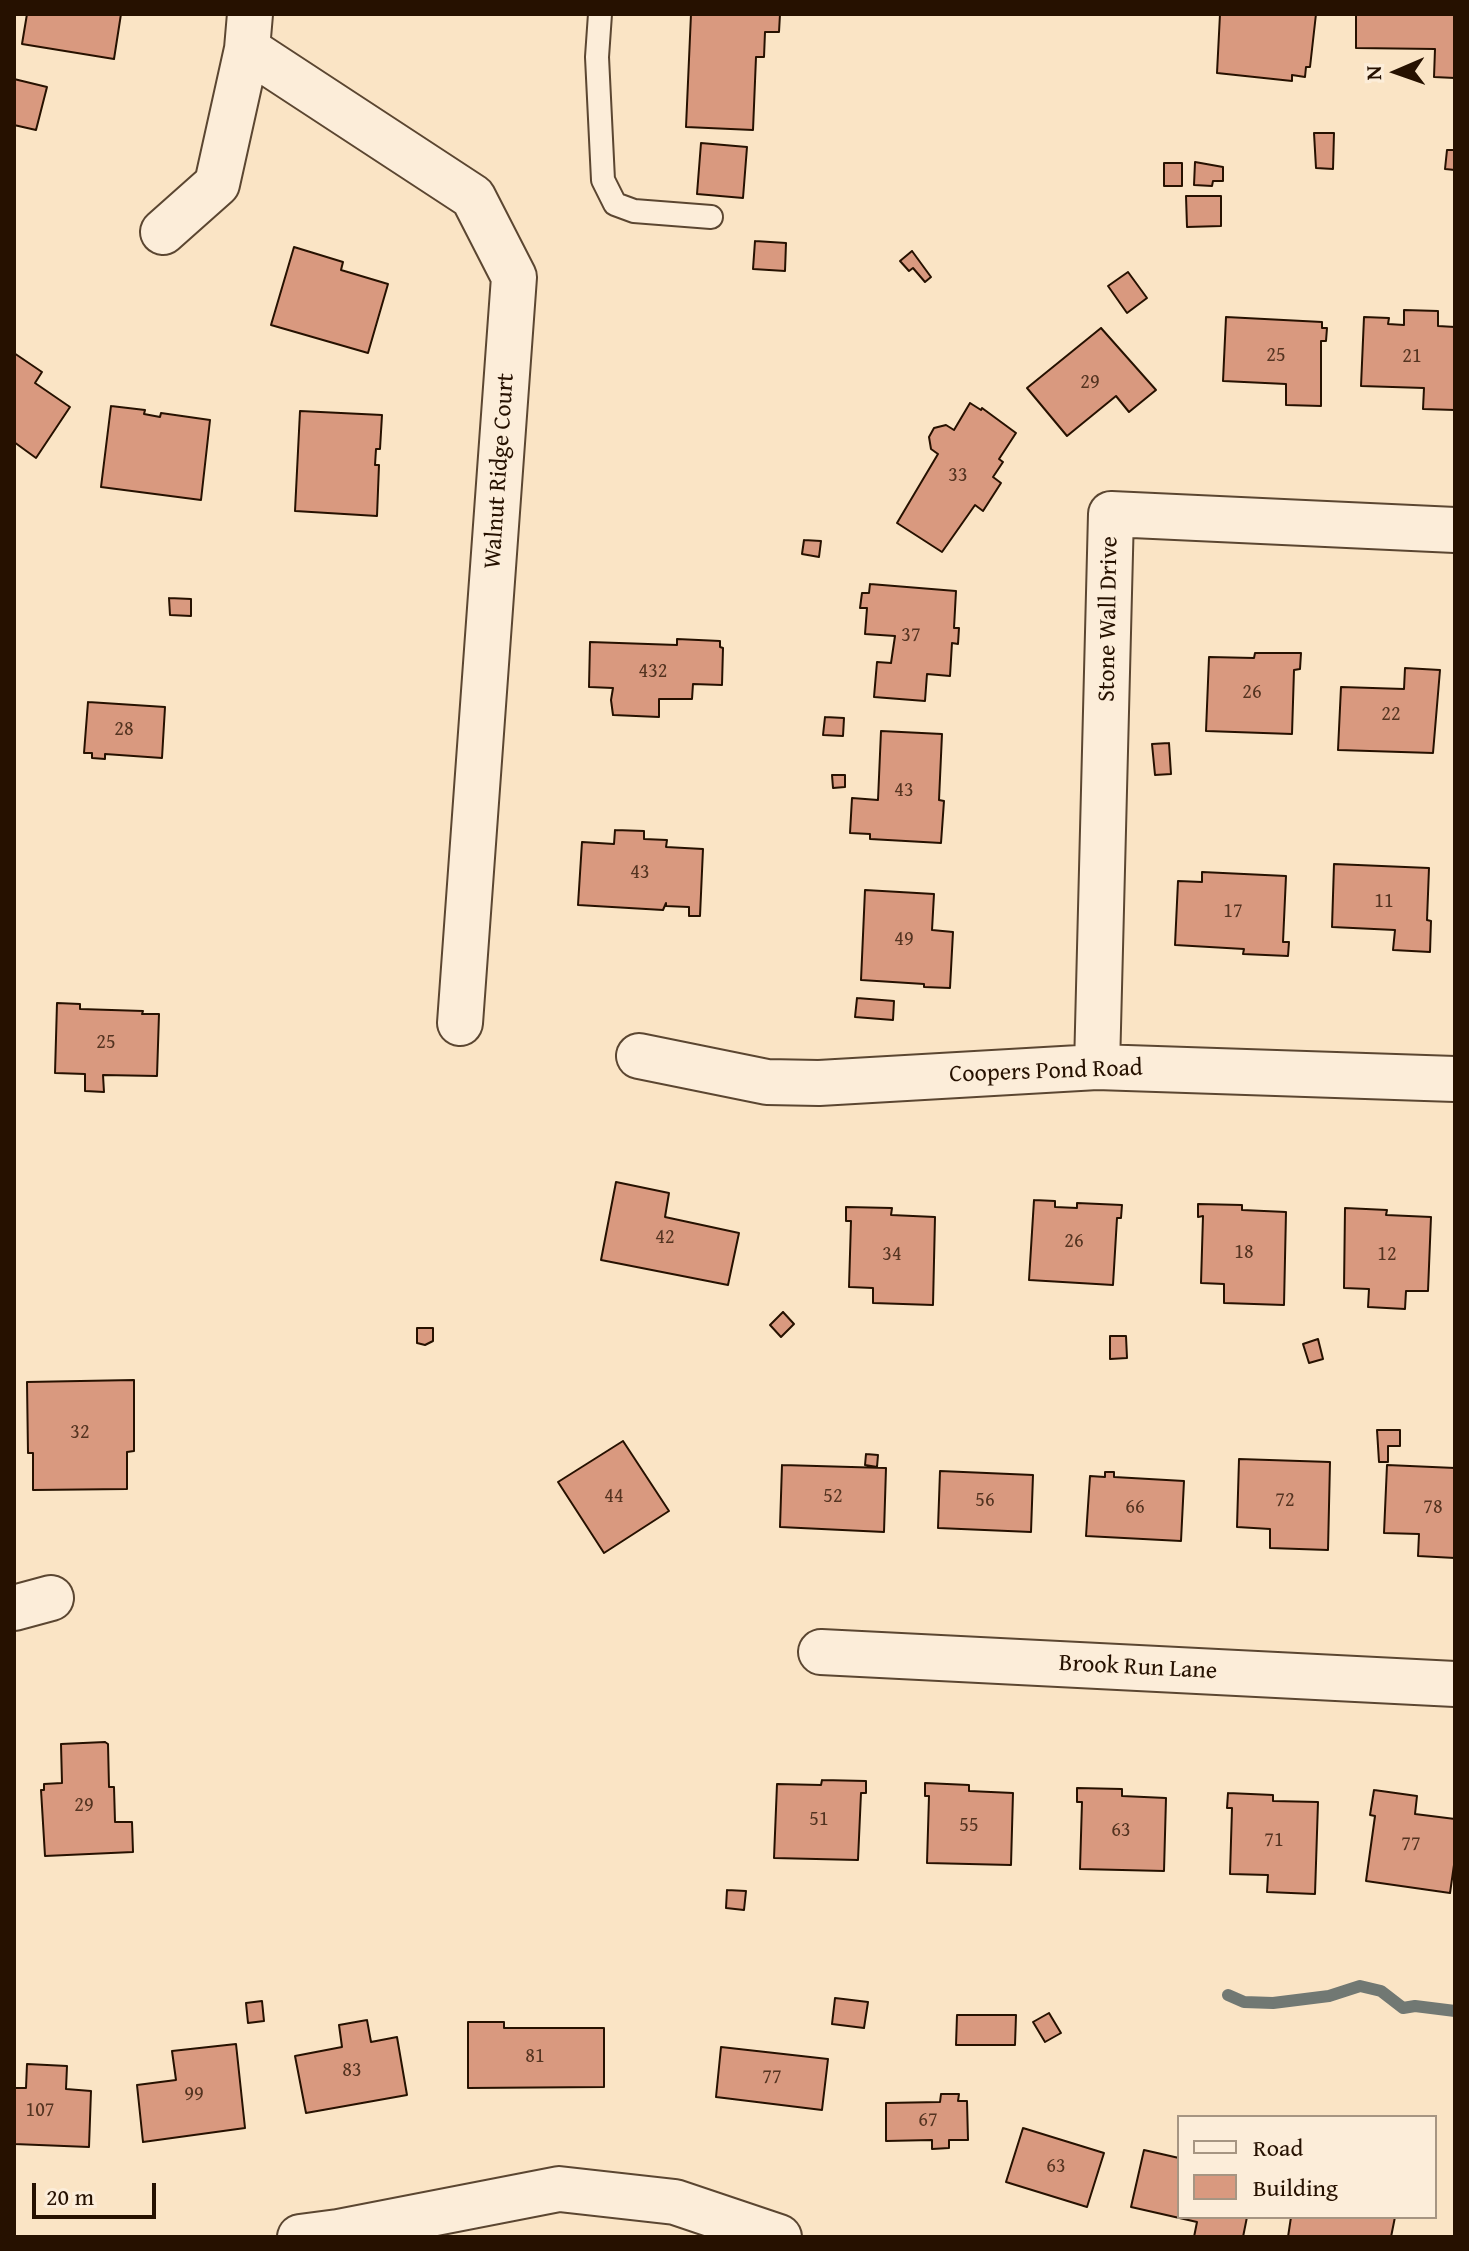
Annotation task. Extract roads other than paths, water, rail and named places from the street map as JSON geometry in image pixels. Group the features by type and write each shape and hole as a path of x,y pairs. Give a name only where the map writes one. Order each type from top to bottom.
{"street":[{"path":"163,232 217,184 249,32"},
{"name":"Walnut Ridge Court","path":"249,32 473,197 514,277 460,1023"},
{"name":"Stone Wall Drive","path":"1097,1067 1111,514 1455,530"},
{"name":"Coopers Pond Road","path":"639,1056 767,1082 819,1083 1097,1067 1455,1079"},
{"name":"Brook Run Lane","path":"821,1652 1455,1684"},
{"path":"300,2237 559,2189 675,2202 779,2237"}],"lane":[{"path":"600,14 597,57 603,180 615,204 634,211 711,217"}],"waterway":[{"path":"1228,1995 1244,2002 1273,2003 1329,1996 1360,1986 1381,1991 1403,2008 1415,2006 1455,2011"}]}
